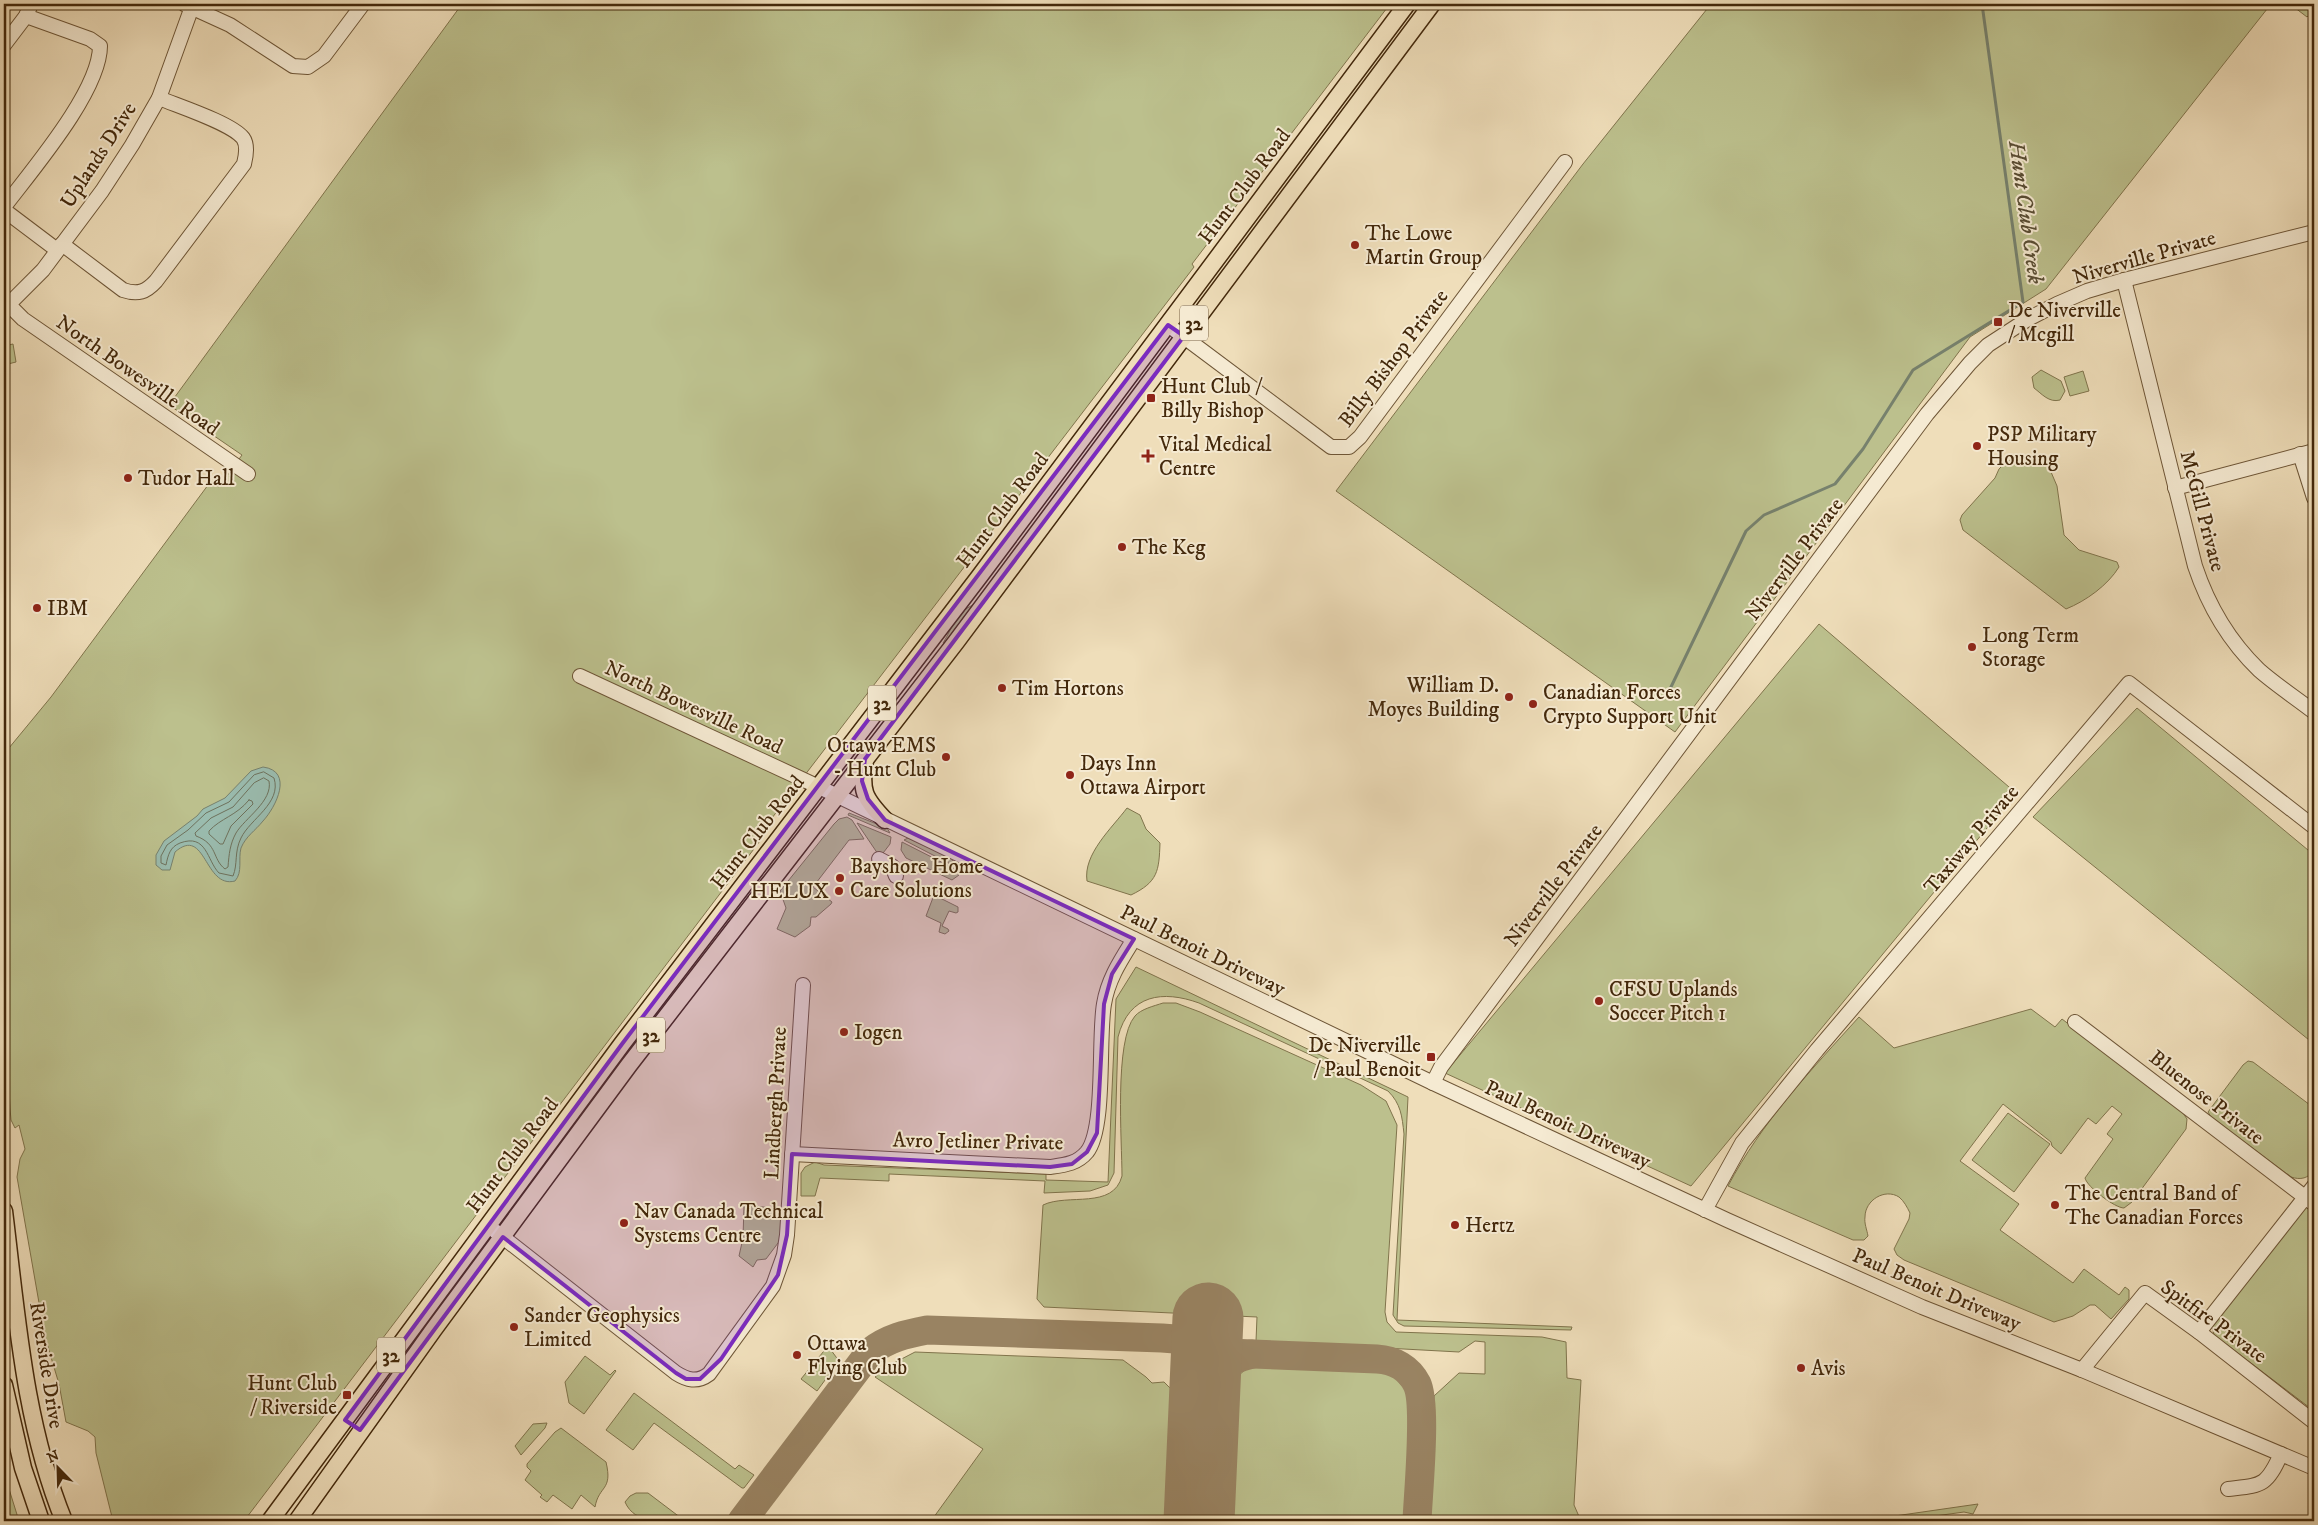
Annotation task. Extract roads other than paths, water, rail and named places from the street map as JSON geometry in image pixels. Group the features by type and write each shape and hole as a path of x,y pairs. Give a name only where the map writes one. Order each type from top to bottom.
{"main road":[{"name":"Hunt Club Road","path":"270,1521 487,1225 758,863 819,787 1168,325 1407,4"},
{"name":"Hunt Club Road","path":"297,1521 360,1430 684,992 956,642 1432,4"},
{"path":"865,759 862,788 871,805 885,820"},
{"name":"Riverside Drive","path":"4,1211 23,1367 34,1428 64,1521"},
{"name":"Riverside Drive","path":"4,1385 23,1468 41,1521"},
{"path":"345,1420 360,1430"}],"street":[{"path":"190,5 230,25 293,66 308,67 324,56 363,4"},
{"name":"Uplands Drive","path":"6,307 43,270 102,191 132,145 159,98 190,5"},
{"path":"4,45 28,10 90,39 100,46 100,59 68,122 4,208 123,290 132,293 147,290 156,281 244,164 246,151 242,137 226,126 159,98"},
{"name":"Billy Bishop Private","path":"1168,325 1331,447 1349,447 1360,437 1564,162"},
{"name":"Niverville Private","path":"1433,1083 1441,1067 1927,414 1970,362 1988,345 2028,319 2087,291 2314,232"},
{"name":"McGill Private","path":"2124,280 2194,566 2208,600 2227,632 2260,670 2314,712"},
{"name":"North Bowesville Road","path":"6,307 248,474"},
{"path":"2176,488 2314,451"},
{"path":"2300,454 2314,498"},
{"name":"North Bowesville Road","path":"580,676 819,787"},
{"name":"Taxiway Private","path":"1705,1210 1742,1143 1824,1042 1936,917 2130,683 2314,827"},
{"name":"Paul Benoit Driveway","path":"819,787 1433,1083 1705,1210 1922,1307 2082,1370 2314,1468"},
{"path":"884,859 892,866 896,876"},
{"name":"Avro Jetliner Private","path":"792,1154 1050,1167 1072,1164 1087,1152 1096,1133 1104,1004 1112,974 1134,939"},
{"name":"Lindbergh Private","path":"487,1225 676,1373 686,1379 700,1379 709,1374 770,1291 778,1275 787,1235 803,985"},
{"name":"Bluenose Private","path":"2075,1022 2310,1201"},
{"path":"2199,1332 2310,1201 2314,1186"},
{"name":"Spitfire Private","path":"2082,1370 2145,1293 2199,1332 2314,1422"},
{"path":"2228,1489 2265,1482 2270,1477 2281,1454"}],"water":[{"path":"263,767 272,770 278,775 280,790 268,815 248,837 241,848 240,870 235,881 225,881 217,876 199,851 193,846 185,846 175,852 170,870 162,870 156,865 156,855 164,841 197,816 203,809 225,798 251,771"}],"waterway":[{"name":"Hunt Club Creek","path":"1670,689 1746,531 1764,515 1835,484 1863,449 1913,370 2023,302 1982,4"}],"place":[{"name":"The Lowe Martin Group","path":"1355,245"},
{"name":"De Niverville / Mcgill","path":"1998,322"},
{"name":"Hunt Club / Billy Bishop","path":"1151,398"},
{"name":"PSP Military Housing","path":"1977,446"},
{"name":"Vital Medical Centre","path":"1148,456"},
{"name":"Tudor Hall","path":"128,478"},
{"name":"The Keg","path":"1122,547"},
{"name":"IBM","path":"37,608"},
{"name":"Long Term Storage","path":"1972,647"},
{"name":"Tim Hortons","path":"1002,688"},
{"name":"William D. Moyes Building","path":"1509,697"},
{"name":"Canadian Forces Crypto Support Unit","path":"1533,704"},
{"name":"Ottawa EMS - Hunt Club","path":"946,757"},
{"name":"Days Inn Ottawa Airport","path":"1070,775"},
{"name":"Bayshore Home Care Solutions","path":"840,878"},
{"name":"HELUX","path":"839,891"},
{"name":"CFSU Uplands Soccer Pitch 1","path":"1599,1001"},
{"name":"Iogen","path":"844,1032"},
{"name":"De Niverville / Paul Benoit","path":"1431,1057"},
{"name":"The Central Band of The Canadian Forces","path":"2055,1205"},
{"name":"Nav Canada Technical Systems Centre","path":"624,1223"},
{"name":"Hertz","path":"1455,1225"},
{"name":"Sander Geophysics Limited","path":"514,1327"},
{"name":"Ottawa Flying Club","path":"797,1355"},
{"name":"Avis","path":"1801,1368"},
{"name":"Hunt Club / Riverside","path":"347,1395"}]}
